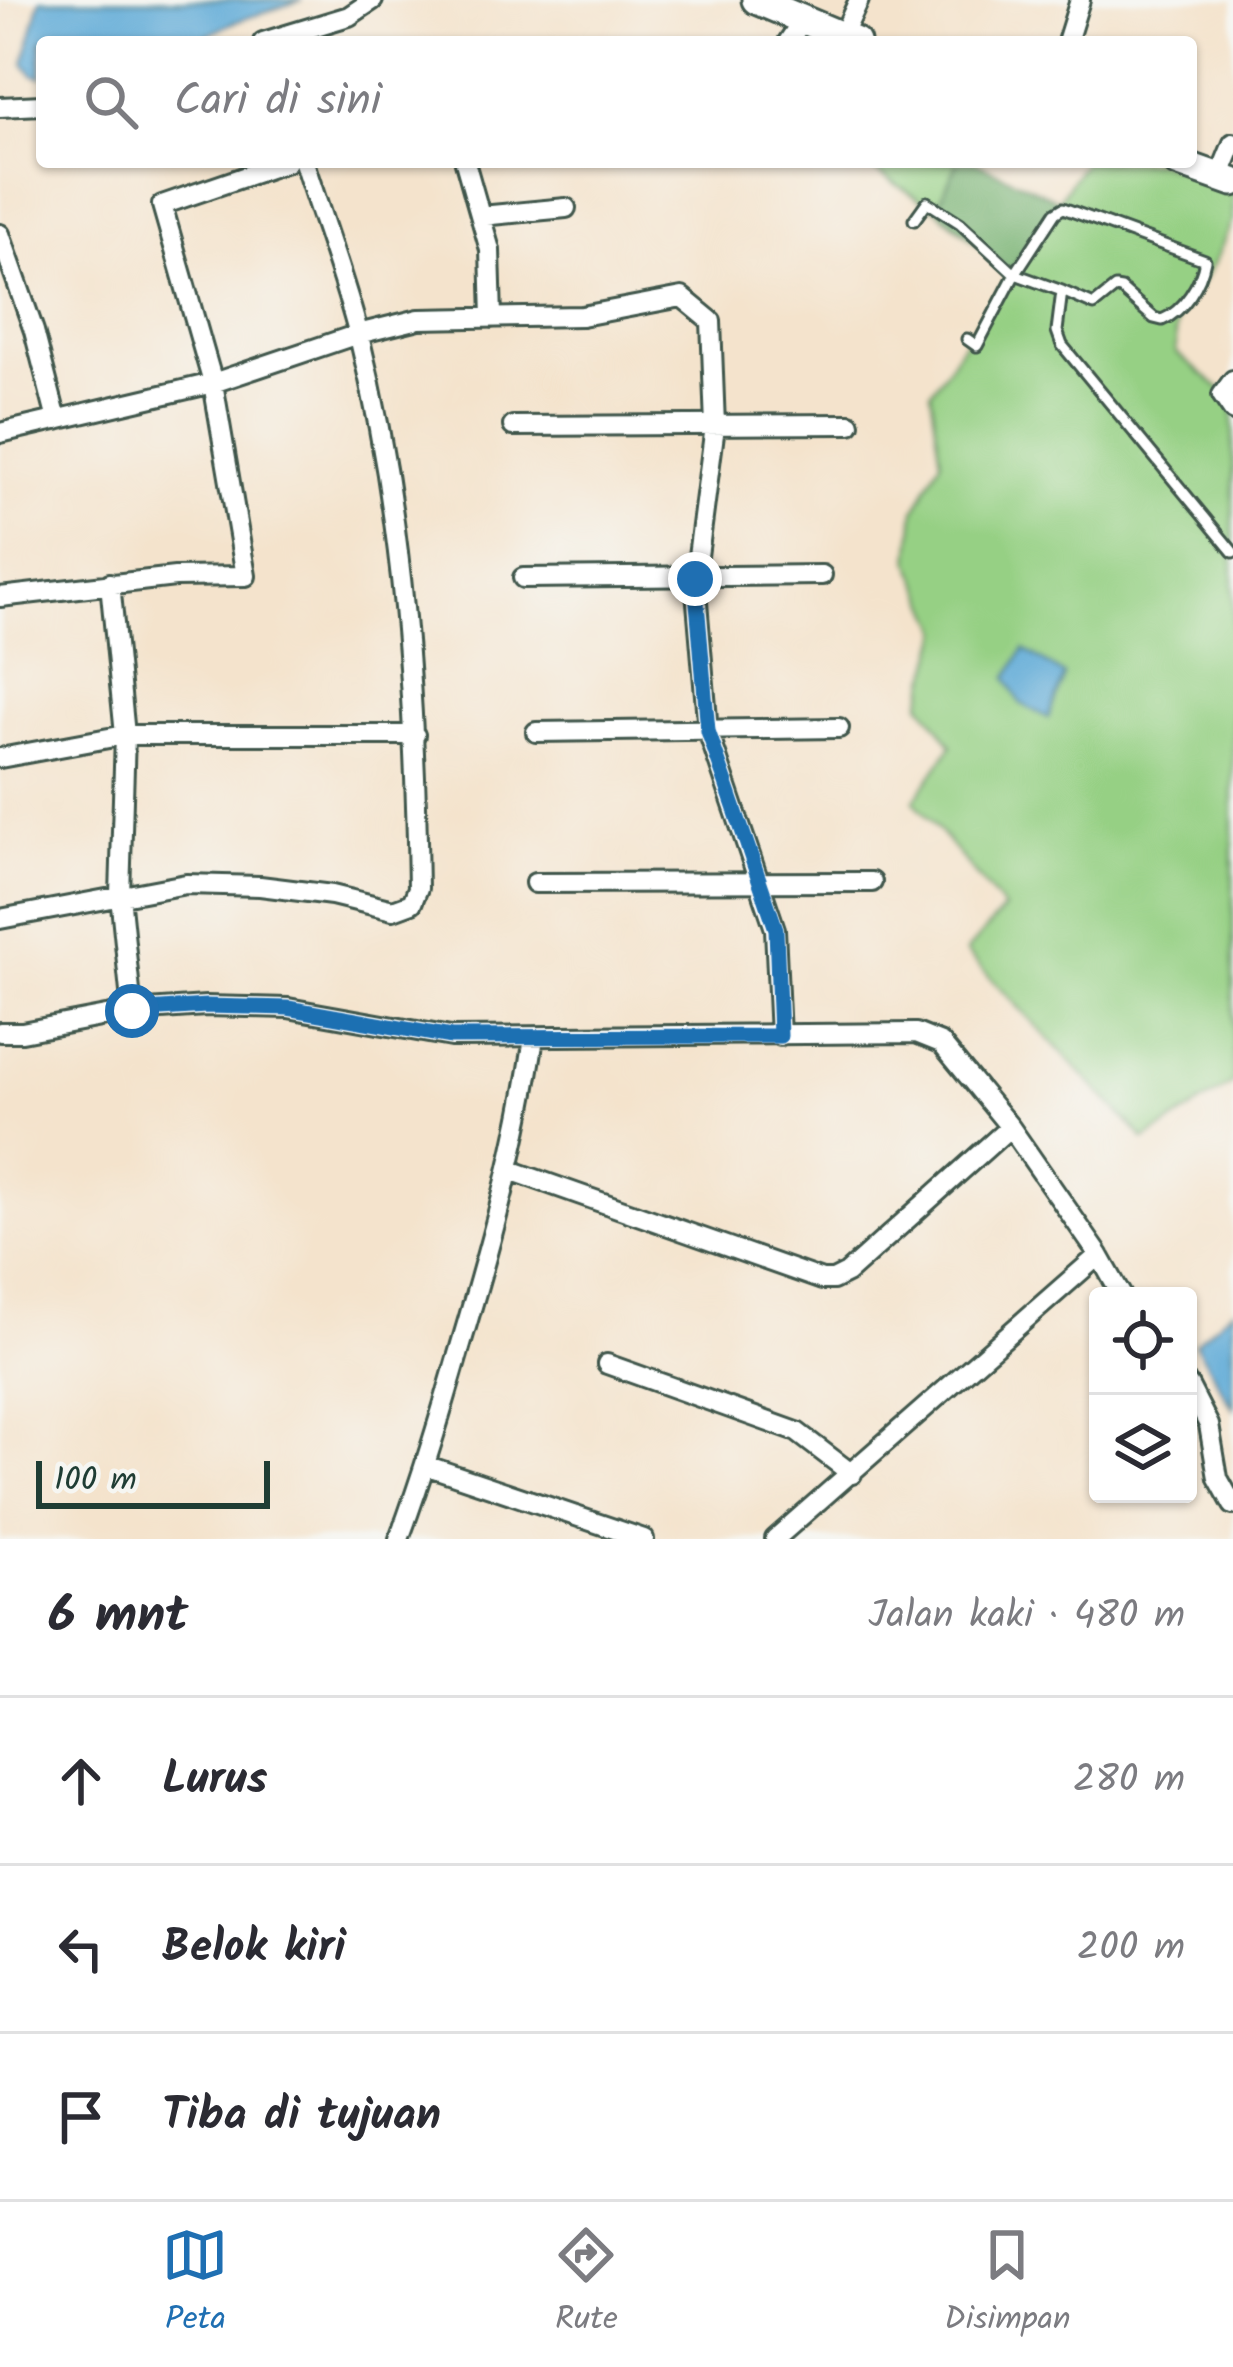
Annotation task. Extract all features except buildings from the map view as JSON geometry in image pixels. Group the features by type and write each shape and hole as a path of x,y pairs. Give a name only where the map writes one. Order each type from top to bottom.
{"main road":[{"path":"756,0 795,32 826,36"},
{"path":"1194,168 1226,180"}],"street":[{"path":"282,36 349,16 373,0"},
{"path":"850,36 859,0"},
{"path":"1069,36 1080,0"},
{"path":"0,106 36,105"},
{"path":"1226,180 1233,143"},
{"path":"0,597 110,583 245,576 213,383 162,205 270,168"},
{"path":"0,919 186,884 332,895 393,910 412,904 418,888 415,735 408,619 389,485 358,334 306,168"},
{"path":"467,168 490,250 492,318"},
{"path":"481,216 566,208"},
{"path":"0,233 34,331 57,420"},
{"path":"0,433 213,383 358,334 419,319 582,316 682,297 711,321 715,425 695,579 708,731 776,929 780,1036"},
{"path":"1233,380 1222,394 1233,411"},
{"path":"513,426 850,424"},
{"path":"524,578 822,575"},
{"path":"110,583 125,735 120,895 132,1011"},
{"path":"536,732 839,728"},
{"path":"0,758 125,735 415,735"},
{"path":"535,884 872,882"},
{"path":"0,1032 132,1011 206,1006 288,1008 451,1037 916,1034 941,1043 1010,1127 1117,1287"},
{"path":"399,1539 510,1170 534,1037"},
{"path":"510,1170 833,1280 847,1273 1010,1127"},
{"path":"775,1539 1100,1255"},
{"path":"607,1364 796,1432 852,1474"},
{"path":"1194,1395 1209,1425 1218,1478 1233,1504"},
{"path":"425,1465 644,1539"}],"lane":[{"path":"914,220 927,202 960,223 1015,274 1094,305 1115,288 1121,289 1162,320 1179,312 1205,260 1064,208 1055,213 1015,274 977,346 967,339"},
{"path":"1062,291 1057,331 1062,345 1233,552"}],"green space":[{"path":"871,168 955,168 936,209"},
{"path":"955,168 988,168 1058,200 1010,272 936,209"},
{"path":"1080,168 1175,168 1233,189 1233,219 1215,261 1176,322 1176,353 1233,399 1233,1083 1145,1140 966,952 1004,909 914,801 952,745 921,703 941,631 910,561 915,510 941,460 931,392"}],"water":[{"path":"40,0 302,0 207,36 36,36 36,76 24,63"},
{"path":"1024,649 1064,675 1048,718 1020,703 1007,678"},
{"path":"1233,1309 1233,1408 1197,1346 1197,1341"}],"route":[{"path":"132,1011 288,1008 451,1037 780,1036 776,929 708,731 695,579"}]}
